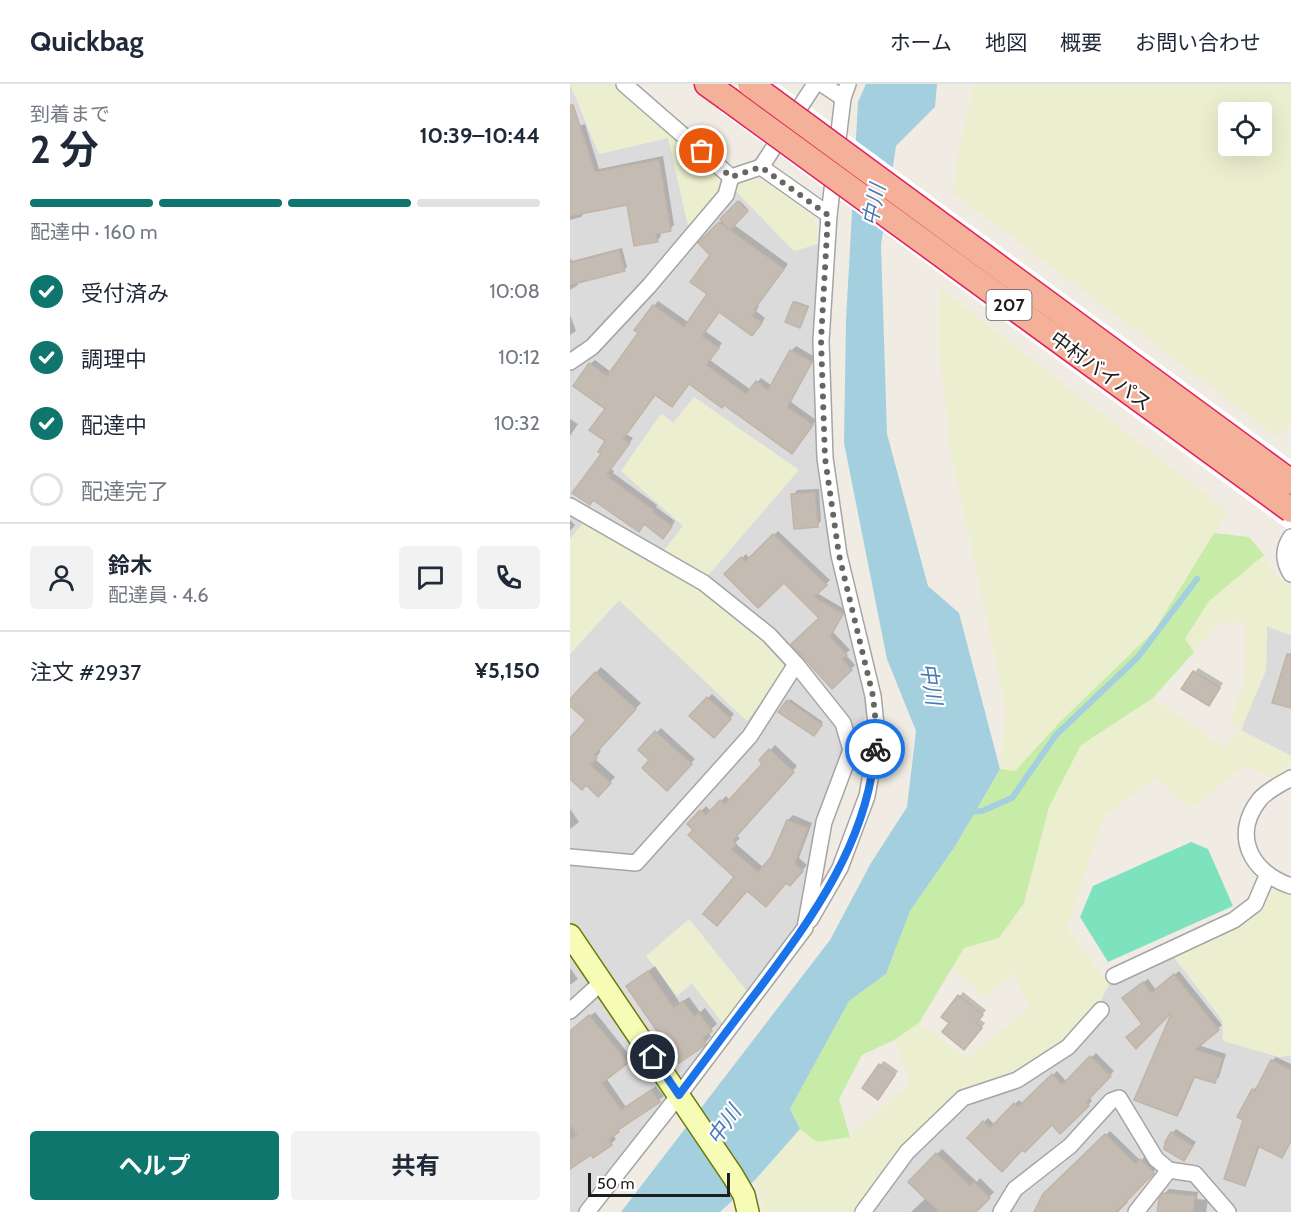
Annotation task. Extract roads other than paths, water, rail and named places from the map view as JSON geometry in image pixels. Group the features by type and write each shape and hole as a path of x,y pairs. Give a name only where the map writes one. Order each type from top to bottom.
{"highway":[{"name":"中村バイパス","path":"707,84 1291,510"},
{"name":"中村バイパス","path":"750,84 1291,482"}],"main road":[{"path":"570,935 679,1095 746,1204"}],"street":[{"path":"624,84 731,177"},
{"path":"731,177 761,167 815,84"},
{"path":"586,1212 679,1095 805,928 840,868 867,796 875,752 876,725 873,696 839,555 825,458 821,340 828,215 846,91 822,84"},
{"path":"761,167 828,215"},
{"path":"570,362 592,346 649,286 726,195 731,177"},
{"path":"570,506 704,583 769,635 796,664 843,723 851,750 824,822 805,928"},
{"path":"1291,537 1285,546 1284,558 1291,574"},
{"path":"570,857 636,863 750,736 796,664"},
{"path":"851,750 875,752"},
{"path":"1291,778 1262,796 1251,811 1247,827 1248,848 1259,868 1267,876 1291,886"},
{"path":"1114,976 1233,920 1255,904 1267,876"},
{"path":"570,1011 602,982"},
{"path":"863,1212 907,1152 963,1098 1017,1080 1068,1047 1101,1010"},
{"path":"1001,1212 1015,1189 1070,1146 1111,1101 1119,1098 1156,1159 1168,1170 1195,1174 1225,1210"},
{"path":"1136,1212 1168,1170"}],"water":[{"name":"中川","path":"866,84 937,84 935,107 896,146 881,245 887,434 928,586 959,613 1000,769 956,845 910,911 886,974 849,1001 790,1109 800,1129 755,1180 720,1212 621,1212 830,940 871,863 907,807 916,731 887,659 844,443 846,321 858,102"}],"waterway":[{"path":"968,812 982,811 1012,798 1056,735 1138,657 1197,579"}]}
